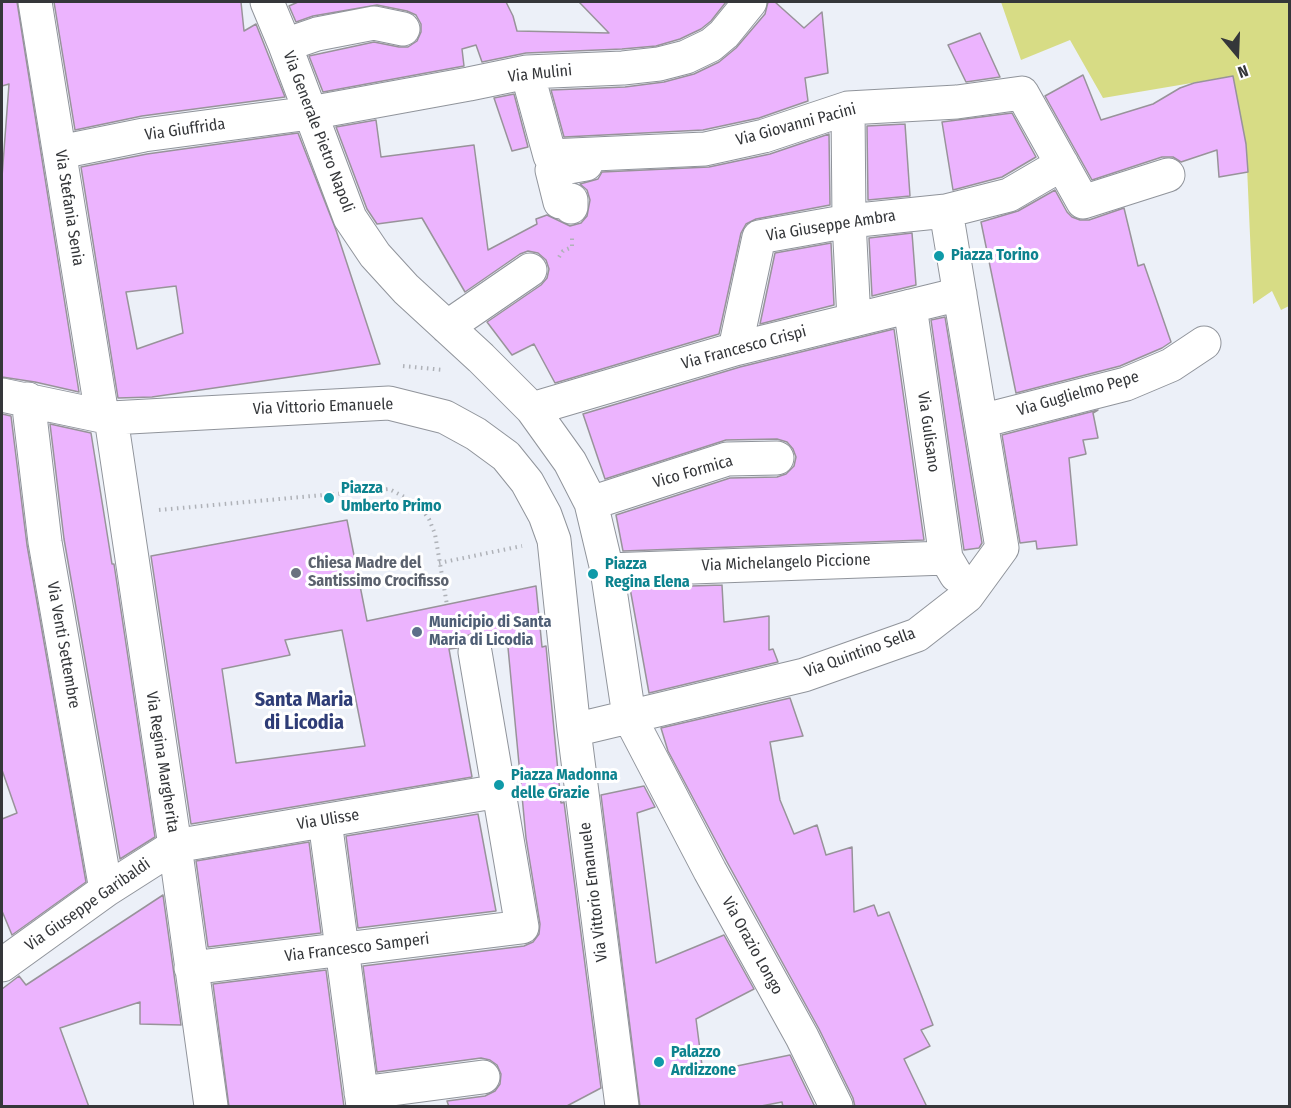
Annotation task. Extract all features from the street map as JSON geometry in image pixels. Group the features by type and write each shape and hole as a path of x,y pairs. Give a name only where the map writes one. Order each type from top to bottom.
{"street":[{"name":"Via Stefania Senia","path":"35,2 106,417"},
{"name":"Via Generale Pietro Napoli","path":"267,2 350,218 375,255 406,289 532,409 601,500 617,570"},
{"name":"Via Mulini","path":"310,113 527,72 623,68 658,64 686,57 711,45 724,34 750,2"},
{"path":"285,45 317,34 374,23 403,28"},
{"name":"Via Giovanni Pacini","path":"527,72 550,156 705,149 764,136 848,108 957,102 1022,93 1062,165"},
{"path":"848,108 849,221 854,320"},
{"name":"Via Giuffrida","path":"60,152 144,135 310,113"},
{"path":"571,207 571,200 560,202 552,170 588,163 593,154"},
{"path":"951,210 1009,195 1062,165 1083,202 1168,175"},
{"name":"Via Giuseppe Ambra","path":"735,349 759,237 849,221 951,210"},
{"name":"Via Quintino Sella","path":"574,730 804,675 916,635 967,596 1002,548 961,299 951,210"},
{"path":"447,327 530,270"},
{"name":"Via Francesco Crispi","path":"532,409 735,349 914,305 961,299"},
{"name":"Via Gulisano","path":"914,305 946,558"},
{"name":"Via Guglielmo Pepe","path":"981,421 1126,384 1171,365 1204,343"},
{"name":"Via Vittorio Emanuele","path":"15,397 106,417 389,403 445,417 476,434 506,456 527,482 541,507 554,540 612,1102"},
{"name":"Via Venti Settembre","path":"15,397 45,542 106,890"},
{"name":"Via Regina Margherita","path":"106,417 175,846 211,1107"},
{"name":"Vico Formica","path":"601,500 728,459 777,458"},
{"path":"946,558 967,596"},
{"name":"Via Michelangelo Piccione","path":"617,570 946,558"},
{"name":"Via Orazio Longo","path":"617,570 642,713 665,787 802,1037 836,1107"},
{"path":"475,652 490,793"},
{"name":"Via Ulisse","path":"175,846 490,793"},
{"name":"Via Francesco Samperi","path":"192,968 522,927 490,793"},
{"path":"325,821 362,1100 483,1077"},
{"name":"Via Giuseppe Garibaldi","path":"4,956 175,846"}],"path":[{"path":"530,270 542,265 552,265 563,251 572,247 571,207"},
{"path":"403,366 447,370"},
{"path":"159,510 389,489 418,504 429,519 435,534 438,563 447,605"},
{"path":"438,563 526,545"},
{"path":"475,652 564,633"}],"green space":[{"path":"1001,2 1289,2 1289,306 1281,310 1272,291 1253,304 1246,144 1233,76 1103,98 1070,40 1021,60"}],"building":[{"path":"2,2 17,2 79,392 2,377 2,177 9,84 2,86"},
{"path":"54,2 241,2 244,31 256,24 285,97 142,116 75,130"},
{"path":"298,2 506,2 517,31 609,33 579,2 726,2 711,21 701,29 680,39 656,46 526,53 482,62 476,45 462,49 464,66 323,92 309,56 374,42 408,47 417,41 421,32 421,24 416,15 407,11 377,5 313,16 296,22 289,6"},
{"path":"768,2 775,2 804,28 822,12 828,73 805,78 808,101 759,118 703,130 564,137 551,90 625,87 664,82 694,74 719,62 736,48 765,14"},
{"path":"980,33 1000,77 966,82 948,45"},
{"path":"1083,75 1101,120 1153,104 1180,88 1194,83 1233,76 1246,144 1248,172 1219,177 1217,150 1181,162 1173,157 1162,157 1092,180 1045,96"},
{"path":"514,94 528,147 512,151 494,98"},
{"path":"1012,113 1036,157 1002,177 953,190 942,122"},
{"path":"376,120 381,157 474,145 488,250 537,224 536,219 547,215 570,226 581,223 587,216 590,200 587,190 580,184 598,179 602,172 709,167 770,154 829,134 830,205 756,219 746,224 741,233 719,334 555,383 534,344 512,355 487,322 541,285 547,278 549,269 546,260 538,253 528,251 520,254 465,292 422,218 377,224 367,209 336,127"},
{"path":"905,124 910,196 868,200 867,126"},
{"path":"298,133 336,230 380,364 152,397 118,398 81,167 147,154","holes":["176,286 183,333 137,349 126,292"]},
{"path":"1055,190 1067,212 1080,220 1089,220 1124,208 1138,266 1144,264 1171,342 1120,366 1016,393 981,222 1018,211"},
{"path":"912,233 916,285 872,296 869,238"},
{"path":"831,243 834,305 760,324 775,253"},
{"path":"945,317 982,543 979,548 964,550 931,320"},
{"path":"894,329 924,540 623,551 616,515 730,478 777,477 786,474 794,466 796,457 787,442 777,439 726,440 605,479 583,414 740,367"},
{"path":"1098,410 1093,413 1098,438 1083,440 1086,454 1069,458 1077,545 1037,549 1036,541 1020,543 1002,435"},
{"path":"2,414 11,416 27,545 86,882 12,935 2,911 2,819 17,813 2,770"},
{"path":"50,424 91,433 112,564 114,564 155,837 120,859 64,539"},
{"path":"347,520 367,621 536,586 542,647 546,646 561,803 564,802 601,1088 565,1107 449,1107 447,1101 485,1096 495,1091 500,1084 501,1074 497,1065 481,1058 377,1072 363,966 524,946 533,942 539,934 540,924 526,838 507,637 490,641 482,635 471,634 463,638 457,648 449,649 472,777 191,824 151,556","holes":["342,630 365,746 236,763 222,669 290,655 285,640"]},
{"path":"722,585 724,622 769,616 769,650 773,649 778,662 649,693 630,588"},
{"path":"790,698 803,736 770,742 780,800 794,834 817,825 826,855 852,847 854,912 874,905 878,916 889,912 933,1025 921,1030 930,1046 904,1059 927,1107 855,1107 853,1098 819,1029 668,751 661,728"},
{"path":"644,786 655,807 637,813 656,963 724,935 754,989 696,1019 703,1073 790,1055 815,1107 783,1107 782,1102 756,1107 640,1107 601,795"},
{"path":"478,814 496,911 358,928 346,836"},
{"path":"309,842 321,933 208,947 196,861"},
{"path":"163,895 181,1025 140,1024 140,1002 60,1028 89,1107 2,1107 2,989 19,976 26,985"},
{"path":"326,970 344,1107 229,1107 213,984"}],"place":[{"name":"Piazza Torino","path":"939,256"},
{"name":"Piazza Umberto Primo","path":"329,498"},
{"name":"Chiesa Madre del Santissimo Crocifisso","path":"296,573"},
{"name":"Piazza Regina Elena","path":"593,574"},
{"name":"Municipio di Santa Maria di Licodia","path":"417,632"},
{"name":"Piazza Madonna delle Grazie","path":"499,785"},
{"name":"Palazzo Ardizzone","path":"659,1062"}],"district":[{"name":"Santa Maria di Licodia","path":"304,712"}]}
